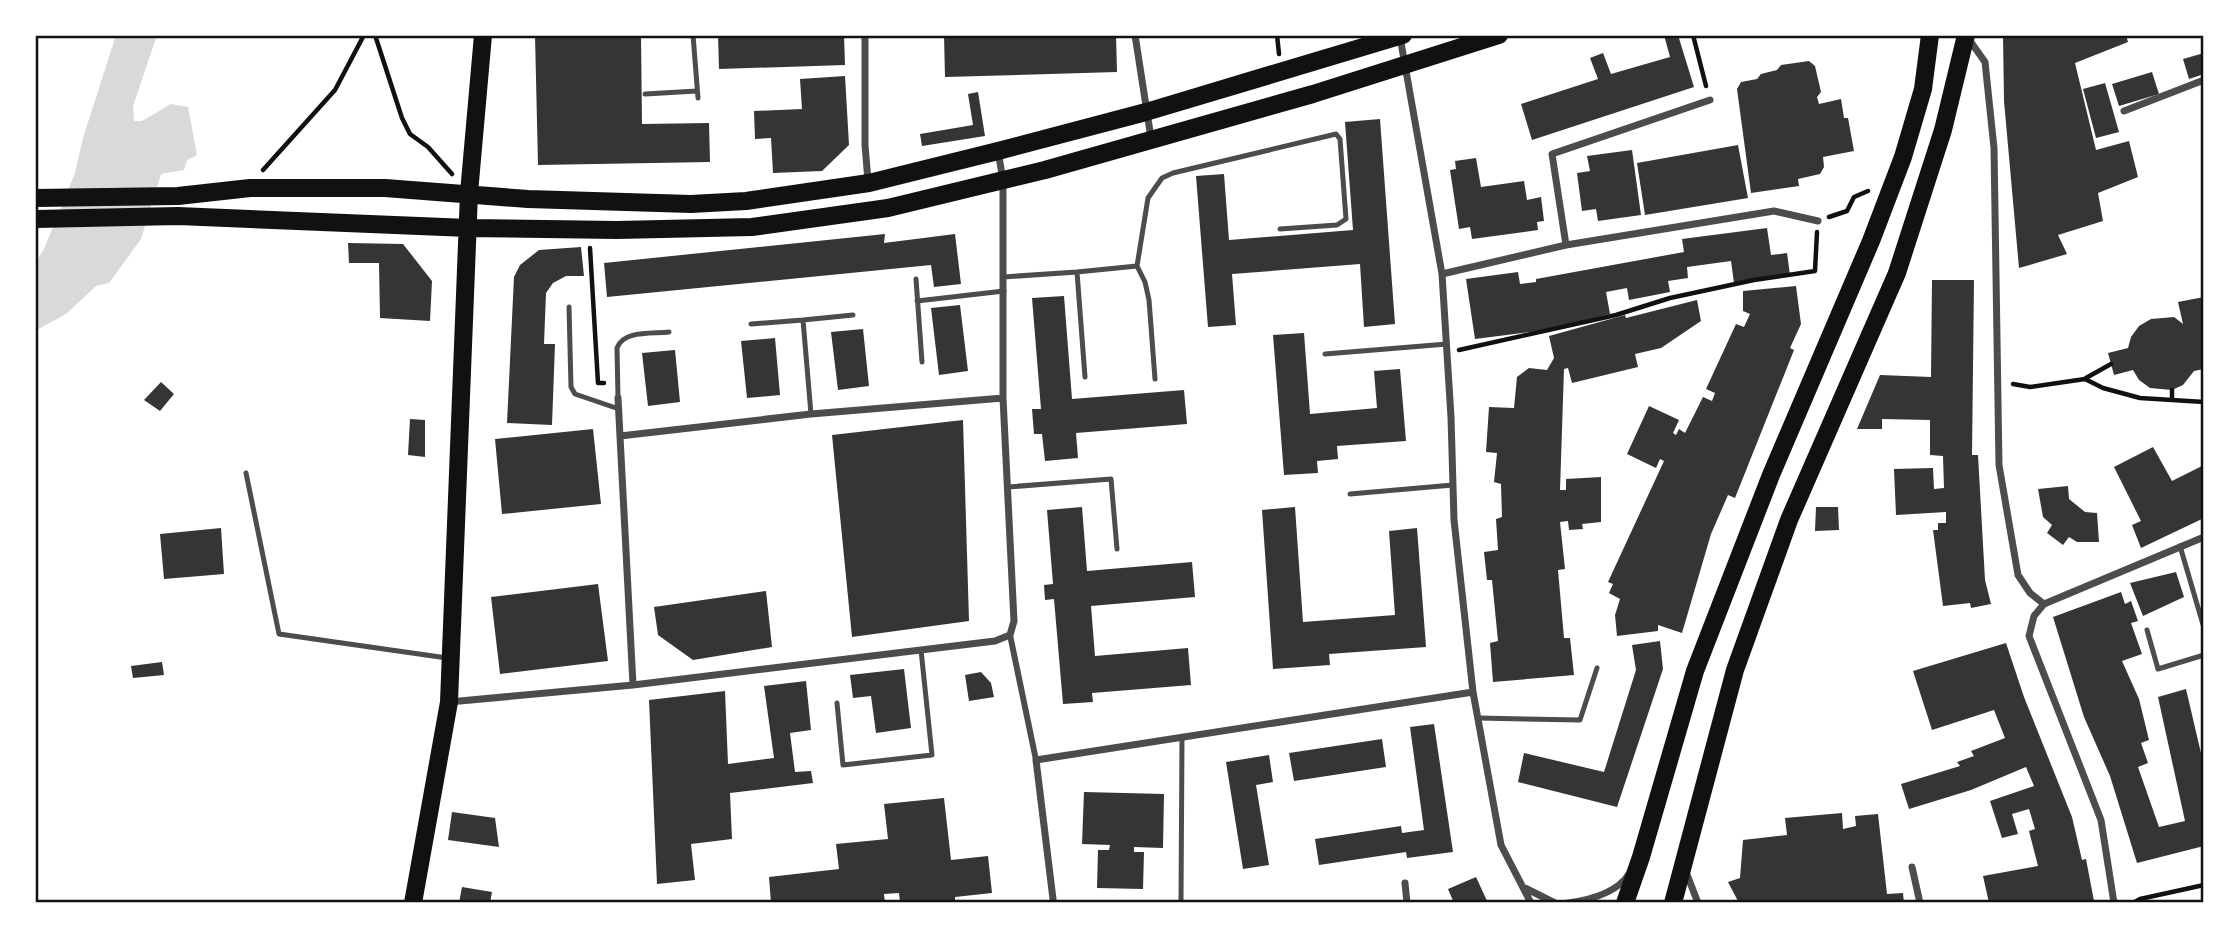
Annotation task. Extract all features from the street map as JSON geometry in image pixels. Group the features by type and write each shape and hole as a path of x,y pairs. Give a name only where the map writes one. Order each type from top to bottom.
{"main road":[{"path":"413,903 449,702 469,193 483,35"},
{"path":"38,198 178,196 250,188 401,188 528,199 691,204 746,201 869,183 1146,112 1401,35"},
{"path":"40,219 178,216 468,228 752,227 888,208 1003,180 1151,141 1499,35"},
{"path":"1625,903 1695,671 1771,475 1871,241 1903,157 1923,89 1930,35"},
{"path":"1673,903 1735,670 1789,520 1897,273 1943,130 1966,35"}],"street":[{"path":"866,35 865,145 869,183"},
{"path":"1135,35 1151,141"},
{"path":"1401,35 1442,274 1454,520 1473,692 1501,845 1531,903"},
{"path":"1966,35 1984,62 1994,148 1999,465 2018,575 2030,593 2044,604"},
{"path":"2124,111 2204,80"},
{"path":"1566,245 1552,154 1710,100"},
{"path":"998,150 1003,180 1003,398 1014,621 1010,635 1036,760 1053,901"},
{"path":"1442,274 1566,245 1774,211 1818,221"},
{"path":"618,398 633,685"},
{"path":"620,436 811,414 1003,398"},
{"path":"2114,903 2101,820 2029,636 2034,616 2044,604 2204,537"},
{"path":"449,702 633,685 995,641 1010,635"},
{"path":"1036,760 1473,692"},
{"path":"1568,903 1600,896 1625,880 1641,857"},
{"path":"1683,864 1698,903"},
{"path":"1912,867 1920,903"},
{"path":"1405,883 1407,903"},
{"path":"1523,887 1555,903"}],"lane":[{"path":"645,94 697,94 693,35"},
{"path":"1155,379 1149,300 1137,265 1148,198 1162,178 1336,134 1340,139 1346,219 1337,225 1280,229"},
{"path":"1003,277 1137,265"},
{"path":"1077,272 1085,377"},
{"path":"916,279 922,362"},
{"path":"917,301 1003,291"},
{"path":"569,307 571,387 575,394 618,409"},
{"path":"751,324 853,315"},
{"path":"803,320 811,414"},
{"path":"618,398 619,340 626,336 669,332"},
{"path":"1325,354 1447,348"},
{"path":"246,473 279,634 450,659"},
{"path":"1008,487 1111,479 1117,549"},
{"path":"1350,494 1453,485"},
{"path":"2180,546 2204,628"},
{"path":"2147,630 2158,669 2204,655"},
{"path":"837,703 843,765 932,755 921,650"},
{"path":"1478,718 1580,720 1597,668"},
{"path":"1181,903 1182,737"}],"path":[{"path":"250,188 271,159 335,90 364,35"},
{"path":"375,35 401,118 410,134 428,147 469,193"},
{"path":"1693,35 1710,100"},
{"path":"1447,348 1616,315 1670,298 1815,271 1818,221 1847,211 1854,197"},
{"path":"589,229 598,383 617,382"},
{"path":"1998,381 2030,387 2085,379 2111,364"},
{"path":"2085,379 2103,388 2140,398 2204,402"},
{"path":"2172,390 2172,400"},
{"path":"2133,903 2140,899 2204,885"}],"shaded area":[{"path":"116,35 157,35 133,106 134,121 142,121 171,104 188,107 197,155 187,160 184,170 161,174 141,239 109,283 96,286 66,314 35,331 35,263 44,249 75,173 83,138"}],"building":[{"path":"535,35 641,35 642,124 709,123 710,162 538,165"},
{"path":"718,35 844,35 845,65 719,69"},
{"path":"944,35 1116,35 1117,72 945,77"},
{"path":"1664,35 1678,35 1694,87 1532,140 1521,104 1598,79 1590,58 1603,53 1611,74 1670,57"},
{"path":"2003,35 2126,35 2128,42 2075,63 2096,150 2129,141 2138,177 2098,193 2103,221 2058,235 2067,254 2019,268 2004,101"},
{"path":"2204,53 2204,74 2189,79 2183,59"},
{"path":"1809,61 1815,66 1821,92 1817,97 1819,104 1841,99 1844,118 1848,118 1854,151 1823,157 1824,167 1820,174 1798,179 1799,186 1751,193 1737,89 1741,82 1757,79 1761,74 1777,70 1781,65"},
{"path":"2152,72 2159,94 2119,106 2112,84"},
{"path":"845,76 849,145 822,171 773,173 771,138 755,139 754,111 802,109 800,79"},
{"path":"2105,83 2119,132 2096,138 2083,89"},
{"path":"978,92 985,136 922,146 920,134 973,125 968,94"},
{"path":"1380,119 1395,324 1364,327 1360,264 1232,274 1236,325 1208,327 1196,176 1224,174 1229,240 1353,230 1345,122"},
{"path":"1738,145 1748,198 1645,215 1637,163"},
{"path":"1632,150 1641,215 1598,221 1596,209 1582,211 1577,173 1590,171 1587,156"},
{"path":"1476,158 1481,187 1524,181 1527,200 1541,197 1544,221 1537,222 1538,230 1472,239 1470,227 1459,229 1450,170 1456,169 1455,161"},
{"path":"1767,228 1771,255 1787,253 1790,275 1734,283 1731,261 1687,267 1688,278 1668,281 1670,292 1629,300 1627,288 1606,292 1610,314 1546,330 1475,339 1466,279 1518,272 1520,284 1536,282 1536,279 1684,252 1682,239"},
{"path":"885,234 884,243 955,234 961,284 934,287 931,265 607,297 604,263"},
{"path":"348,243 403,244 432,281 430,321 380,318 379,263 349,263"},
{"path":"581,247 584,276 566,276 553,283 546,293 544,344 555,344 552,425 507,423 514,277 520,265 539,250"},
{"path":"1932,280 1974,280 1972,455 1978,455 1985,580 1991,604 1971,608 1970,603 1943,606 1933,530 1938,530 1938,523 1946,523 1946,512 1896,515 1894,469 1933,468 1934,489 1944,488 1943,456 1930,455 1930,420 1882,419 1882,429 1857,429 1880,375 1931,377"},
{"path":"1796,286 1801,324 1790,348 1794,350 1735,498 1728,495 1711,534 1682,633 1658,625 1658,631 1617,636 1615,615 1620,599 1609,593 1613,584 1608,582 1664,461 1660,459 1656,468 1627,454 1649,406 1679,420 1673,433 1676,435 1679,429 1685,433 1703,397 1712,401 1715,393 1706,389 1736,324 1744,327 1750,314 1743,311 1743,291"},
{"path":"1064,296 1072,399 1184,390 1187,424 1076,433 1078,458 1045,461 1042,434 1034,434 1032,409 1041,409 1032,298"},
{"path":"2204,297 2204,369 2194,371 2183,385 2172,390 2150,388 2139,380 2133,370 2114,375 2108,353 2128,348 2131,337 2139,326 2151,319 2174,317 2183,324 2178,302"},
{"path":"1697,300 1701,321 1661,348 1635,354 1638,367 1572,383 1568,368 1564,369 1560,490 1566,490 1566,479 1601,477 1601,522 1582,524 1583,529 1569,530 1568,521 1560,522 1565,569 1558,570 1564,638 1570,638 1574,675 1493,682 1490,643 1498,641 1492,580 1487,580 1484,552 1498,550 1496,519 1502,517 1501,484 1494,482 1497,453 1486,452 1489,407 1514,408 1517,377 1529,368 1547,370 1554,358 1549,336 1625,315 1626,318"},
{"path":"960,305 968,371 939,375 931,308"},
{"path":"863,329 869,386 838,390 831,332"},
{"path":"1304,333 1310,414 1377,408 1374,371 1400,369 1406,441 1337,446 1338,459 1317,461 1318,473 1284,475 1273,335"},
{"path":"775,338 780,395 747,398 741,341"},
{"path":"675,350 680,402 648,406 642,353"},
{"path":"161,382 174,394 160,411 144,400"},
{"path":"410,419 425,420 425,457 408,455"},
{"path":"963,420 969,621 852,637 832,435"},
{"path":"593,429 601,504 502,514 495,439"},
{"path":"2153,447 2172,481 2204,465 2204,518 2141,548 2132,525 2141,521 2114,467"},
{"path":"2068,486 2069,499 2085,512 2097,513 2099,542 2077,542 2069,537 2063,545 2047,533 2052,525 2043,517 2038,489"},
{"path":"1082,507 1087,571 1192,562 1195,597 1091,606 1095,656 1188,648 1191,685 1092,693 1093,702 1063,704 1054,599 1045,600 1044,585 1053,584 1047,510"},
{"path":"1295,507 1303,622 1395,615 1389,531 1417,528 1426,647 1329,654 1330,665 1273,669 1262,510"},
{"path":"1816,507 1838,507 1839,530 1815,531"},
{"path":"221,528 224,574 164,579 160,534"},
{"path":"2176,572 2184,597 2143,616 2130,583"},
{"path":"598,584 608,661 500,674 491,597"},
{"path":"766,591 772,647 693,660 658,635 654,607"},
{"path":"2121,592 2125,604 2131,601 2138,621 2131,623 2142,654 2122,661 2139,699 2149,740 2141,743 2148,763 2138,767 2159,827 2185,821 2158,697 2186,689 2204,766 2204,846 2137,863 2110,776 2084,717 2053,617"},
{"path":"1660,641 1663,669 1617,807 1518,782 1524,753 1604,772 1636,670 1632,645"},
{"path":"2006,643 2024,697 2072,817 2082,860 2086,859 2094,901 1989,903 1983,876 2038,866 2029,831 2035,829 2029,809 2012,814 2018,834 2002,838 1990,801 2034,786 2026,767 1971,790 1909,809 1901,784 1960,766 1957,762 1974,756 1971,751 2005,738 1994,710 1932,730 1913,671"},
{"path":"162,662 164,675 133,678 131,666"},
{"path":"904,669 911,728 876,733 871,696 853,698 850,675"},
{"path":"981,672 991,683 994,697 969,701 965,675"},
{"path":"806,681 811,730 790,733 795,772 811,771 813,783 730,793 732,839 691,844 695,880 657,884 649,700 725,691 728,764 774,758 764,686"},
{"path":"1434,724 1453,852 1407,858 1406,852 1319,865 1315,839 1401,826 1402,833 1424,830 1410,727"},
{"path":"1382,739 1386,767 1294,781 1289,753"},
{"path":"1269,755 1273,782 1256,785 1269,865 1243,869 1226,762"},
{"path":"1084,792 1164,794 1163,848 1134,847 1134,852 1144,852 1143,889 1097,888 1098,850 1109,850 1110,845 1082,844"},
{"path":"944,798 951,860 988,856 992,893 955,897 955,903 900,903 899,893 884,894 885,903 771,903 769,877 839,869 836,844 888,839 884,804"},
{"path":"452,812 495,818 499,847 448,840"},
{"path":"1842,813 1843,829 1856,826 1855,816 1878,814 1887,894 1903,893 1904,903 1739,903 1728,882 1740,878 1743,840 1787,835 1785,818"},
{"path":"1476,877 1488,903 1454,903 1448,889"},
{"path":"462,887 492,892 490,903 459,903"}]}
